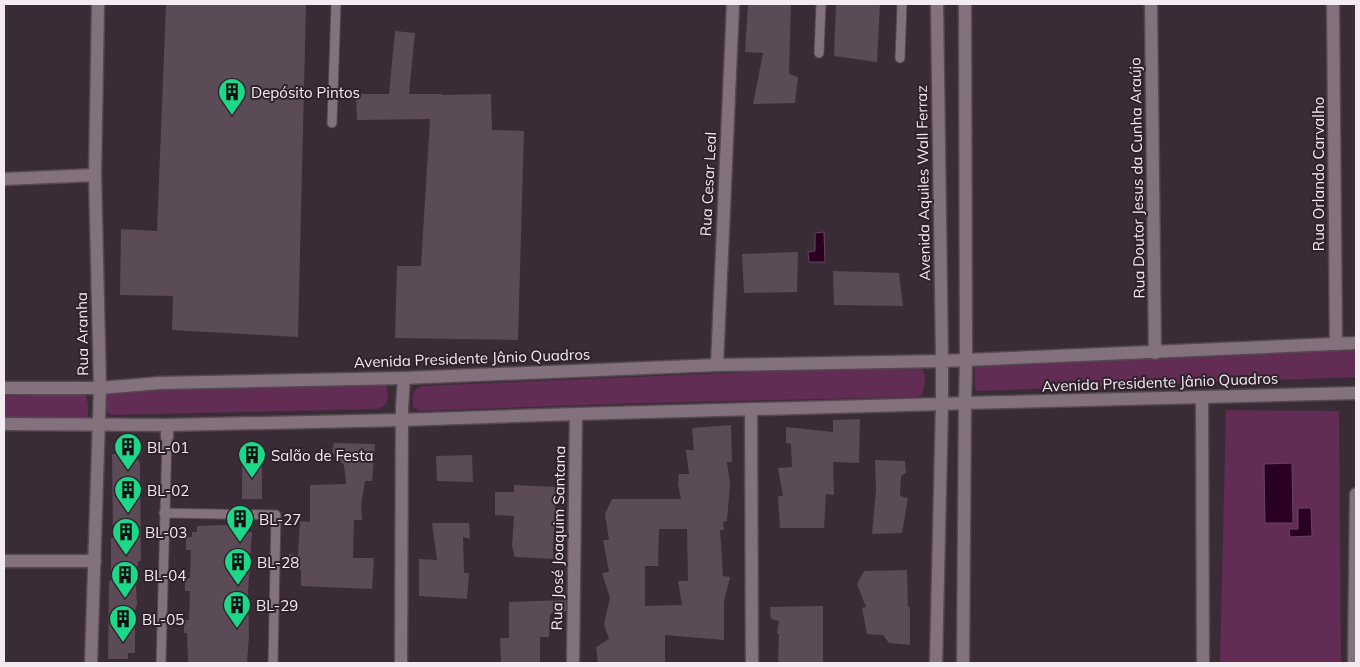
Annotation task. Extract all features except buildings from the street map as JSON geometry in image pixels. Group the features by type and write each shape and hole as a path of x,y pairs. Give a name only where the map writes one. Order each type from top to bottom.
{"street":[{"name":"Rua Aranha","path":"91,663 100,388 96,175 98,4"},
{"name":"Rua Cesar Leal","path":"717,365 733,4"},
{"name":"Avenida Aquiles Wall Ferraz","path":"937,4 942,404"},
{"path":"963,663 966,360 965,4"},
{"name":"Rua Doutor Jesus da Cunha Araújo","path":"1151,4 1155,353"},
{"name":"Rua Orlando Carvalho","path":"1333,4 1336,344"},
{"path":"4,179 96,175"},
{"name":"Avenida Presidente Jânio Quadros","path":"4,388 100,388 160,383 404,378 717,365 942,361 1356,343"},
{"path":"402,663 402,420 404,378"},
{"name":"Avenida Presidente Jânio Quadros","path":"942,404 1356,393"},
{"path":"1202,397 1203,663"},
{"path":"4,424 98,425 167,431 402,420 942,404 936,663"},
{"path":"751,409 752,663"},
{"name":"Rua José Joaquim Santana","path":"573,663 576,414"},
{"path":"1354,663 1356,494"},
{"path":"4,561 95,561"}],"lane":[{"path":"332,123 336,4"},
{"path":"819,53 821,4"},
{"path":"900,58 902,4"},
{"path":"161,663 167,431"},
{"path":"164,513 276,515 272,663"}],"shaded area":[{"path":"824,232 825,262 809,262 808,252 815,251 815,233"},
{"path":"1356,350 1356,377 977,391 975,389 975,367 978,364"},
{"path":"919,365 925,375 924,383 921,396 915,397 642,403 420,411 413,407 414,392 422,386"},
{"path":"386,385 388,396 386,404 378,409 111,415 104,409 103,398 109,388"},
{"path":"85,393 88,406 86,419 4,417 4,396"},
{"path":"1226,410 1339,411 1341,663 1220,663"},
{"path":"1292,463 1293,523 1265,523 1264,464"},
{"path":"1298,508 1311,508 1312,536 1290,537 1289,529 1298,529"}],"place":[{"name":"Depósito Pintos","path":"232,116"},
{"name":"BL-01","path":"128,471"},
{"name":"Salão de Festa","path":"252,479"},
{"name":"BL-02","path":"128,514"},
{"name":"BL-27","path":"240,543"},
{"name":"BL-03","path":"126,556"},
{"name":"BL-28","path":"238,586"},
{"name":"BL-04","path":"125,599"},
{"name":"BL-29","path":"237,629"},
{"name":"BL-05","path":"123,643"}]}
